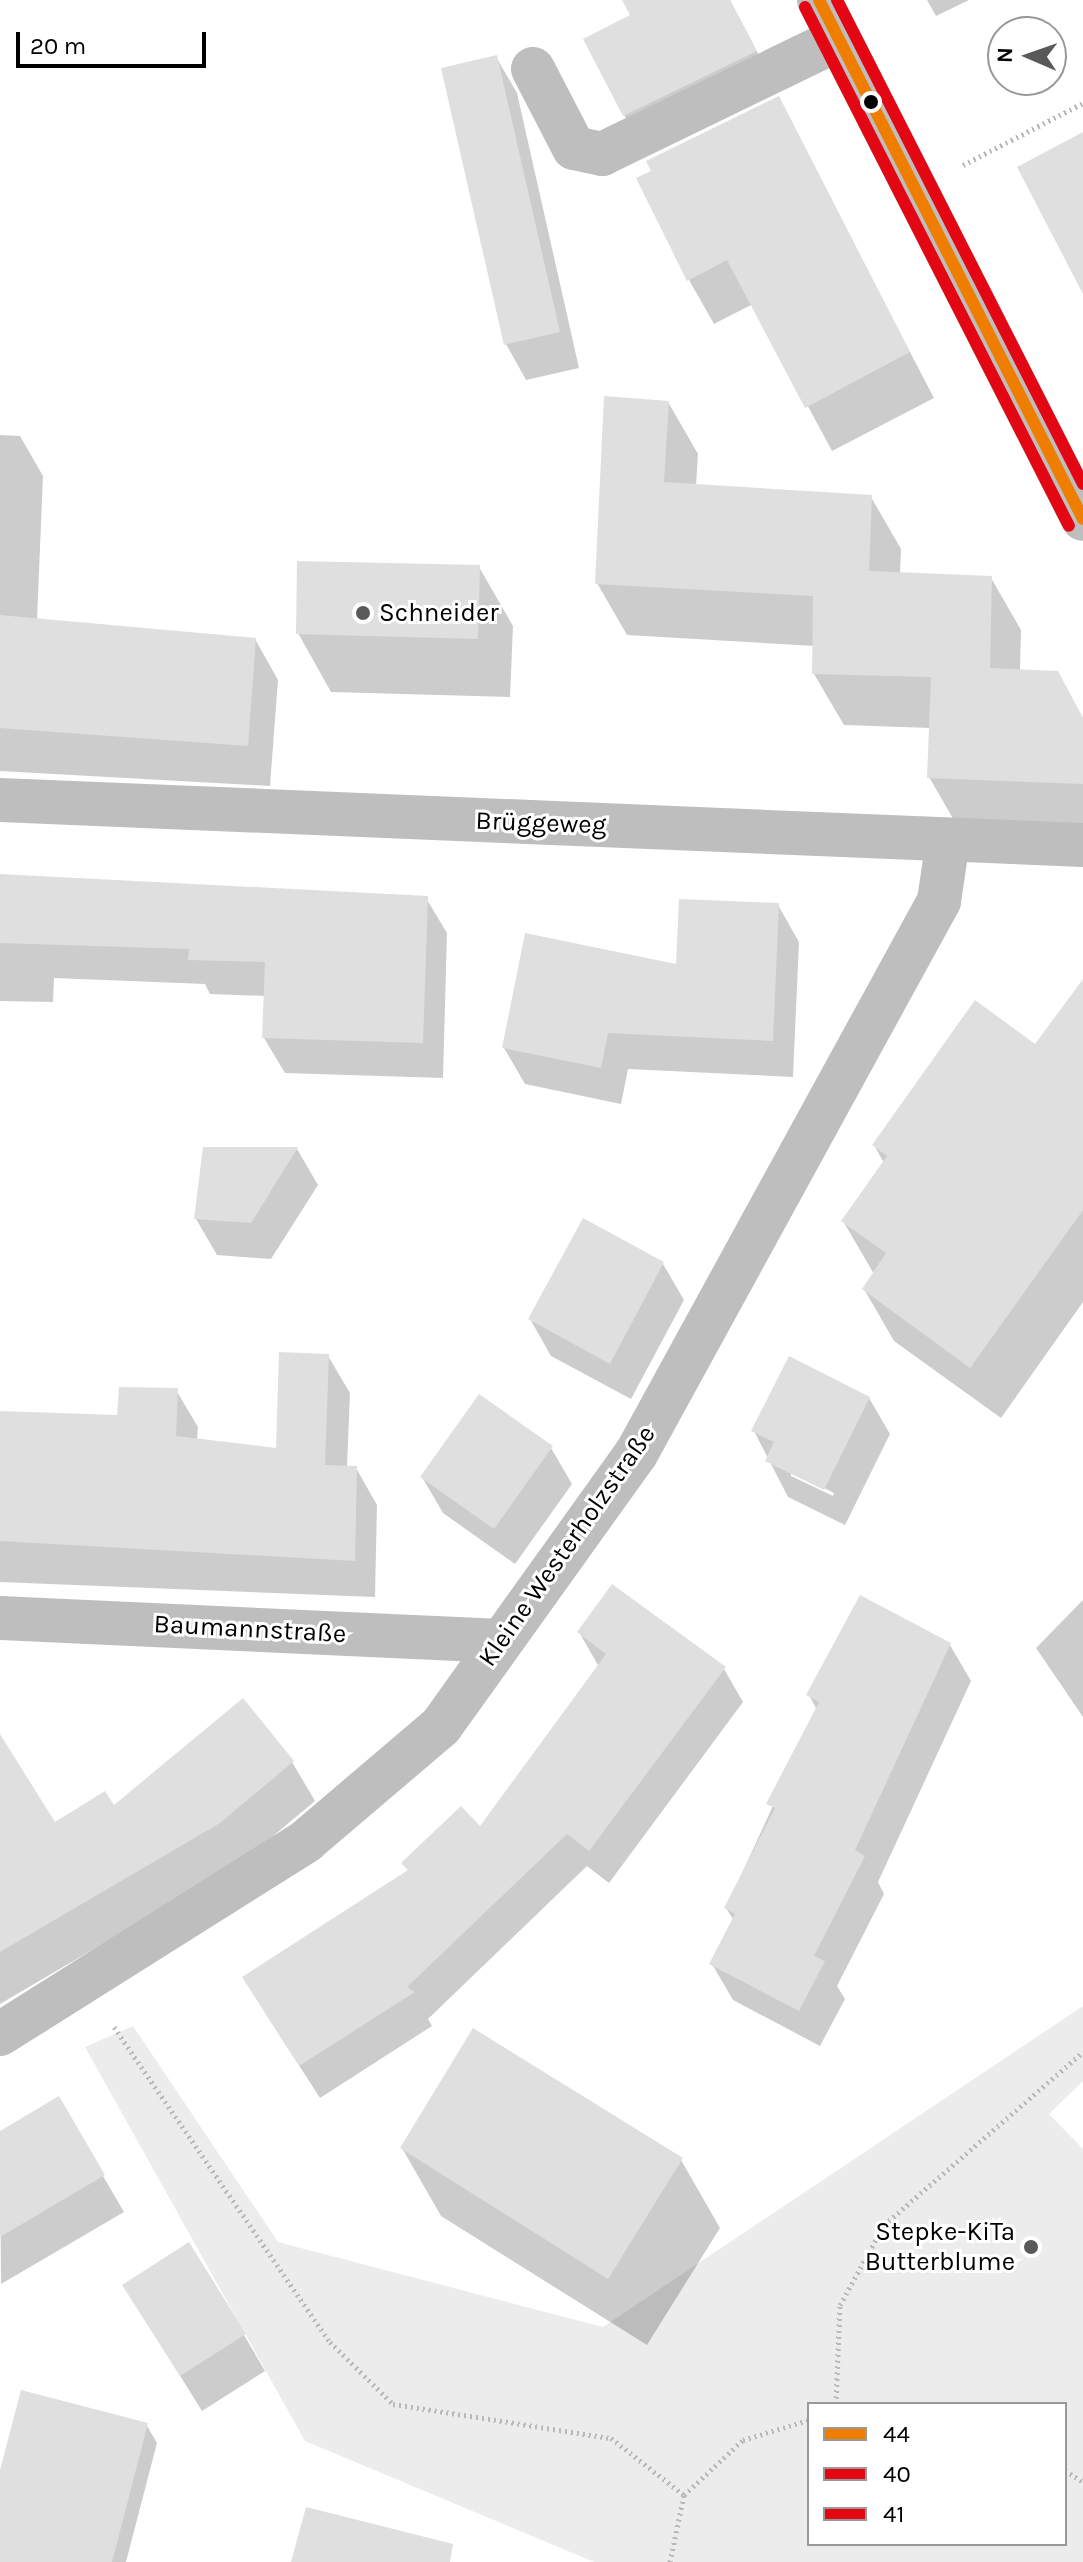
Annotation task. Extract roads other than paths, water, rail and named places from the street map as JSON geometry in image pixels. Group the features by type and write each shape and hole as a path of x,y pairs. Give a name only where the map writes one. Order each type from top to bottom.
{"street":[{"path":"819,0 1083,519"},
{"path":"533,69 574,148 602,154 839,39"},
{"name":"Brüggeweg","path":"0,800 1083,845"},
{"name":"Kleine Westerholzstraße","path":"0,2034 306,1841 375,1787 441,1726 636,1454 939,901 948,840"},
{"name":"Baumannstraße","path":"0,1618 501,1641"}],"place":[{"name":"Schneider","path":"363,613"},
{"name":"Stepke-KiTa Butterblume","path":"1031,2247"}]}
